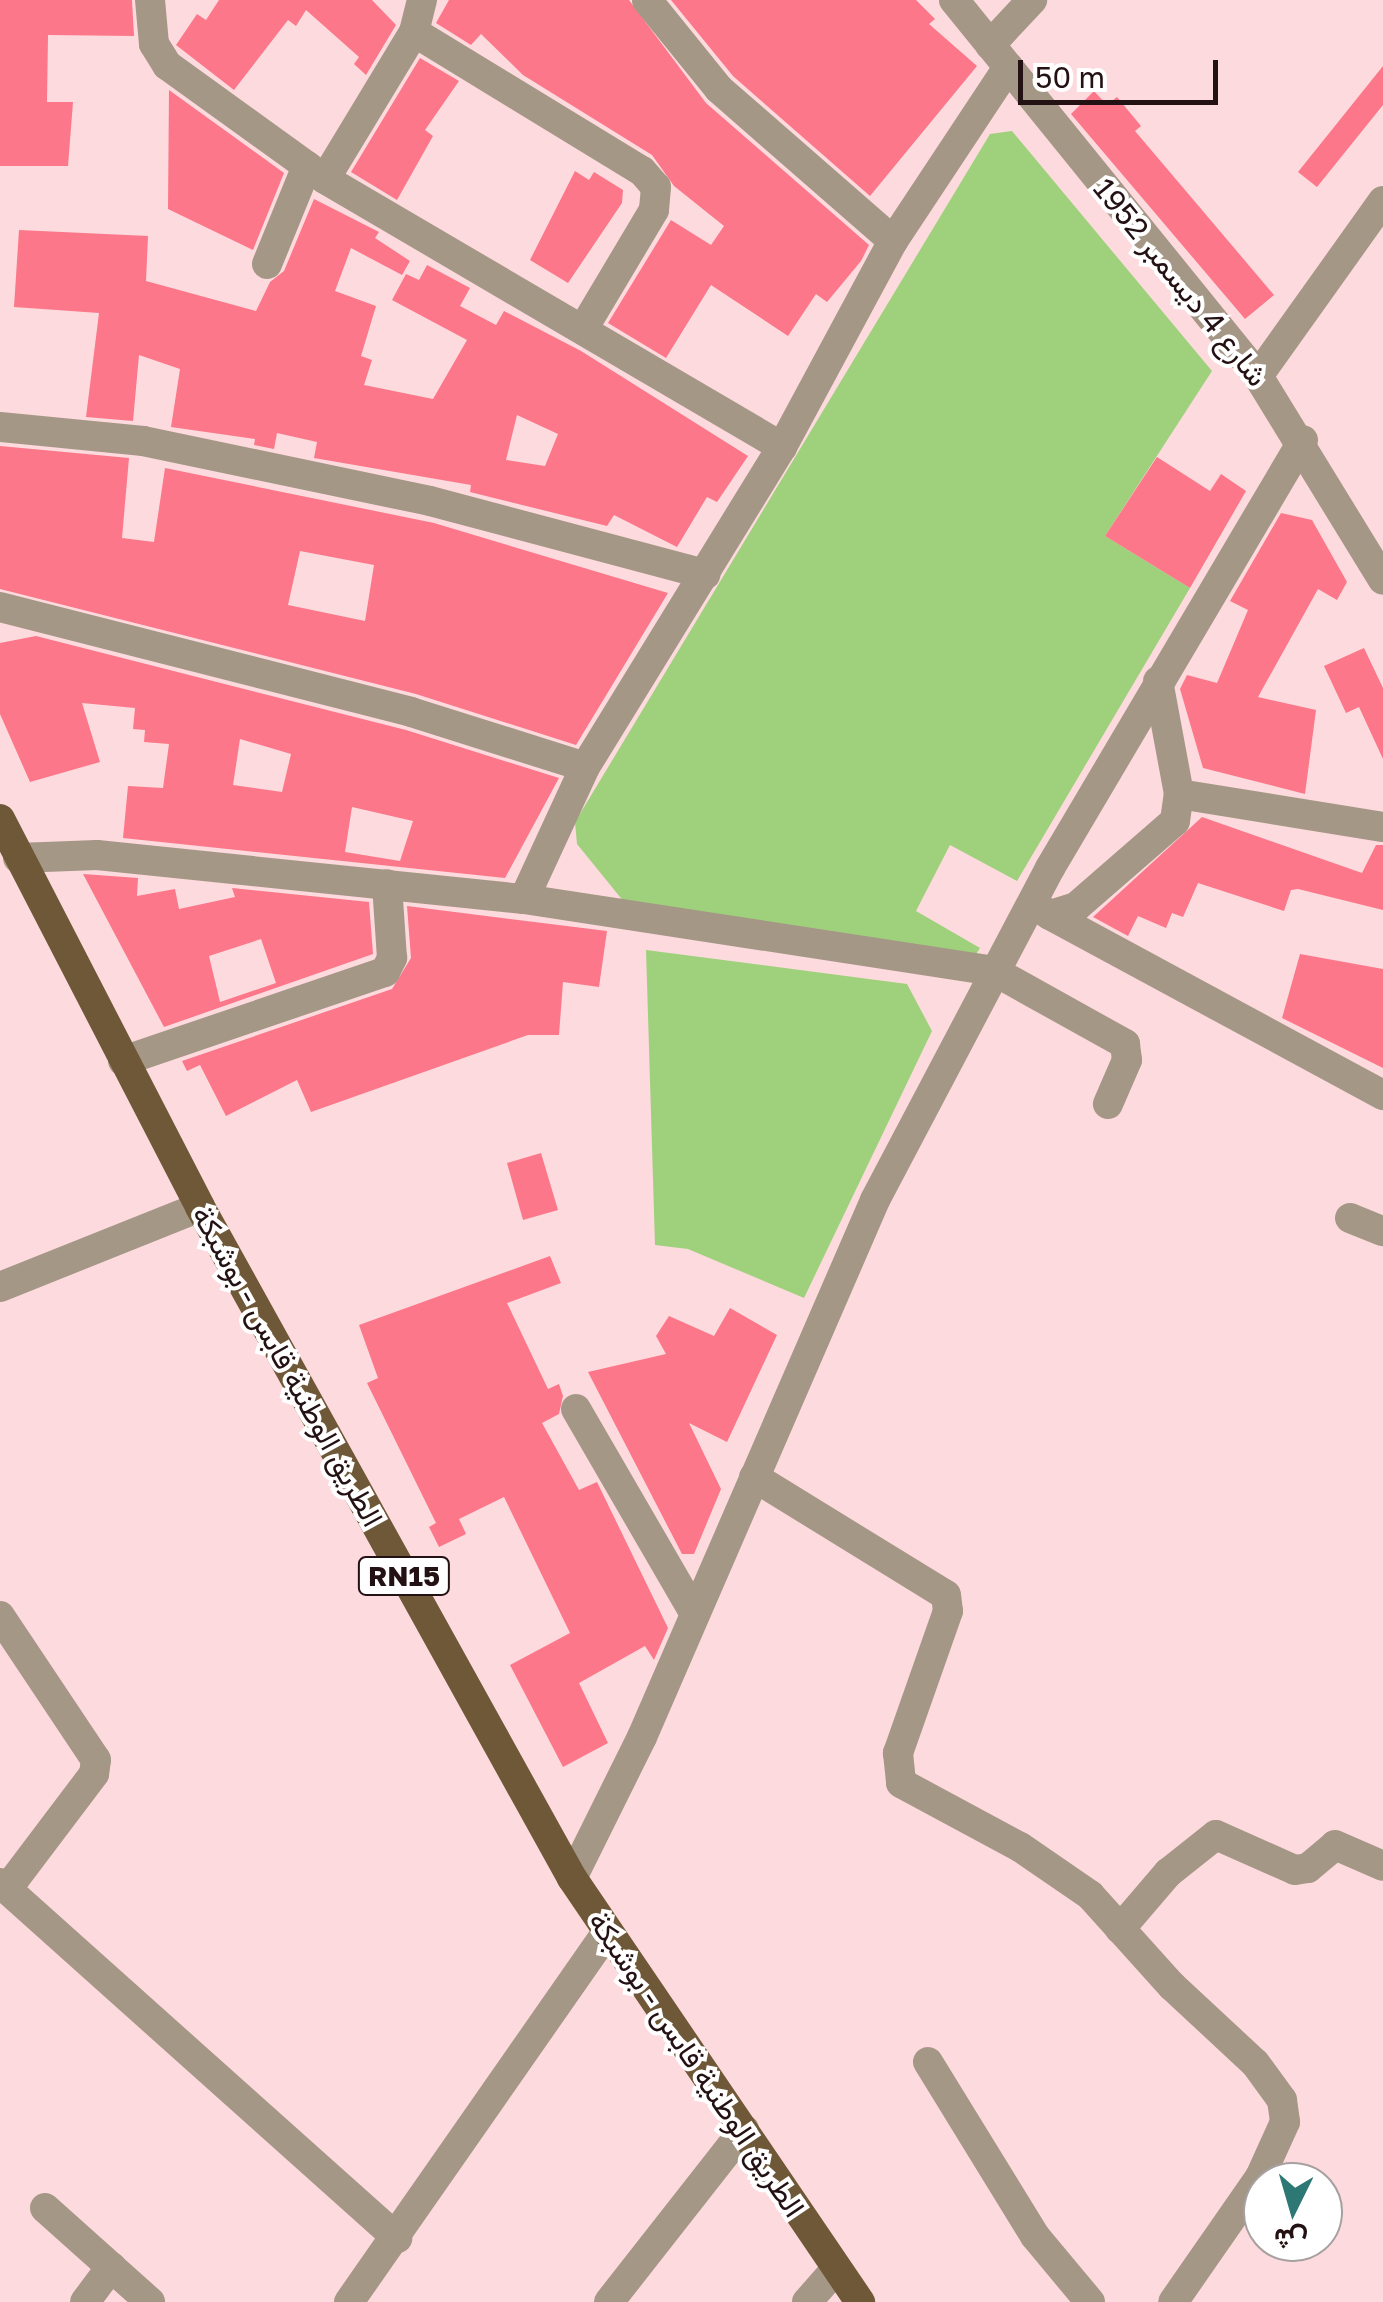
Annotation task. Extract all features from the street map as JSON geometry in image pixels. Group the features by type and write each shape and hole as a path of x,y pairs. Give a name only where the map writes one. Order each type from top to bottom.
{"main road":[{"name":"الطريق الوطنية قابس - بوشبكة","path":"0,819 200,1208 572,1878 860,2302"}],"street":[{"path":"150,0 154,44 167,65 316,172 782,447"},
{"path":"266,264 316,172 414,32 422,0"},
{"path":"647,0 719,88 893,241"},
{"name":"شارع 4 ديسمبر 1952","path":"954,0 1258,376 1303,440 1383,580"},
{"path":"524,899 543,849 585,767 782,447 893,241 1032,0"},
{"path":"414,32 642,171 656,187 654,210 583,329"},
{"path":"1258,376 1383,201"},
{"path":"0,427 143,440 430,502 705,574"},
{"path":"572,1878 695,1614 876,1200 994,971 1041,910 1158,680 1303,440"},
{"path":"0,607 411,712 585,767"},
{"path":"1041,910 1090,897 1175,821 1178,794 1158,680"},
{"path":"1178,794 1383,827"},
{"path":"543,849 566,906"},
{"path":"18,858 97,854 524,899 994,971 1125,1044 1128,1060 1108,1104"},
{"path":"124,1061 386,972 392,958 387,884"},
{"path":"1041,910 1383,1095"},
{"path":"0,1287 200,1208"},
{"path":"1350,1218 1383,1231"},
{"path":"576,1409 695,1614"},
{"path":"754,1477 946,1594 944,1623 898,1753 901,1782 1054,1869 1090,1895 1120,1930 1256,2063 1285,2112 1260,2178 1173,2302"},
{"path":"0,1616 96,1760 94,1774 4,1886 397,2238"},
{"path":"1120,1930 1182,1860 1216,1835 1295,1870 1308,1868 1334,1846 1383,1866"},
{"path":"350,2302 607,1932"},
{"path":"928,2062 1035,2236 1090,2302"},
{"path":"609,2302 744,2130"},
{"path":"44,2208 150,2302"},
{"path":"85,2302 110,2267"},
{"path":"807,2302 836,2268"}],"green space":[{"path":"1012,131 1212,371 1105,536 1190,588 1017,881 950,845 916,911 980,948 975,956 633,913 577,844 575,822 990,134"},
{"path":"646,950 907,984 932,1031 804,1298 688,1249 655,1245"}],"building":[{"path":"0,0 132,0 134,36 48,35 47,102 73,102 68,166 0,166"},
{"path":"219,0 372,0 396,25 366,75 354,64 359,57 306,10 296,26 288,20 234,90 176,45 197,14 206,20"},
{"path":"449,0 629,0 706,103 869,245 861,261 827,302 816,294 788,336 711,285 666,358 608,323 671,220 711,245 724,226 674,186 652,155 523,75 481,34 471,45 436,23"},
{"path":"671,0 916,0 935,19 929,24 977,66 870,196 733,76"},
{"path":"420,58 459,81 425,130 433,136 397,200 351,172"},
{"path":"1383,66 1383,105 1317,187 1298,172"},
{"path":"169,90 284,173 253,250 168,209"},
{"path":"1094,91 1107,105 1117,97 1141,126 1135,131 1274,295 1245,319 1071,114"},
{"path":"575,171 589,180 594,172 623,190 622,203 568,283 530,260"},
{"path":"314,199 379,232 375,238 410,261 402,275 351,248 335,291 376,306 361,356 372,360 364,385 433,399 467,340 392,300 406,274 419,280 427,265 470,288 460,306 496,325 504,311 581,351 748,456 717,502 707,497 677,547 614,515 607,526 470,492 471,485 314,458 317,442 277,433 274,449 254,445 255,439 171,427 180,369 139,355 133,421 86,417 99,313 14,307 19,230 148,236 146,281 256,311 270,282 284,271","holes":["517,415 558,434 545,466 506,460"]},
{"path":"0,446 129,458 122,538 154,542 165,468 434,523 668,593 576,745 416,694 0,589","holes":["300,551 374,565 365,621 288,605"]},
{"path":"1157,457 1210,491 1221,474 1246,491 1190,588 1105,536"},
{"path":"1281,513 1312,520 1347,582 1337,600 1318,589 1258,697 1316,710 1305,794 1203,768 1180,689 1187,675 1217,683 1248,610 1230,601"},
{"path":"36,636 406,730 559,778 505,878 123,838 128,786 163,788 169,744 144,742 145,730 133,729 135,708 82,703 100,762 30,782 0,714 0,643","holes":["240,739 291,754 282,792 233,785","352,807 413,821 400,861 345,852"]},
{"path":"1364,648 1383,688 1383,759 1359,707 1346,713 1324,666"},
{"path":"1202,817 1362,873 1376,845 1383,845 1383,910 1298,889 1291,890 1284,911 1198,883 1183,917 1172,913 1166,928 1138,916 1128,936 1093,917"},
{"path":"83,874 138,878 137,896 175,889 179,909 235,897 232,888 369,902 373,954 164,1027","holes":["261,939 276,983 220,1002 209,956"]},
{"path":"407,906 607,931 599,987 563,982 559,1035 528,1035 311,1112 297,1080 226,1116 200,1065 187,1071 182,1061 392,989 411,958"},
{"path":"1300,954 1383,969 1383,1068 1282,1018"},
{"path":"541,1153 558,1210 523,1220 507,1163"},
{"path":"550,1256 561,1283 507,1303 548,1389 559,1384 563,1396 559,1414 542,1423 579,1490 597,1482 668,1628 654,1660 645,1646 579,1683 608,1743 563,1767 510,1665 570,1633 504,1497 459,1519 466,1534 439,1547 429,1527 436,1523 367,1383 378,1378 359,1325"},
{"path":"730,1308 777,1335 727,1442 689,1423 721,1489 694,1554 682,1554 588,1372 666,1354 656,1336 669,1316 714,1336"}]}
